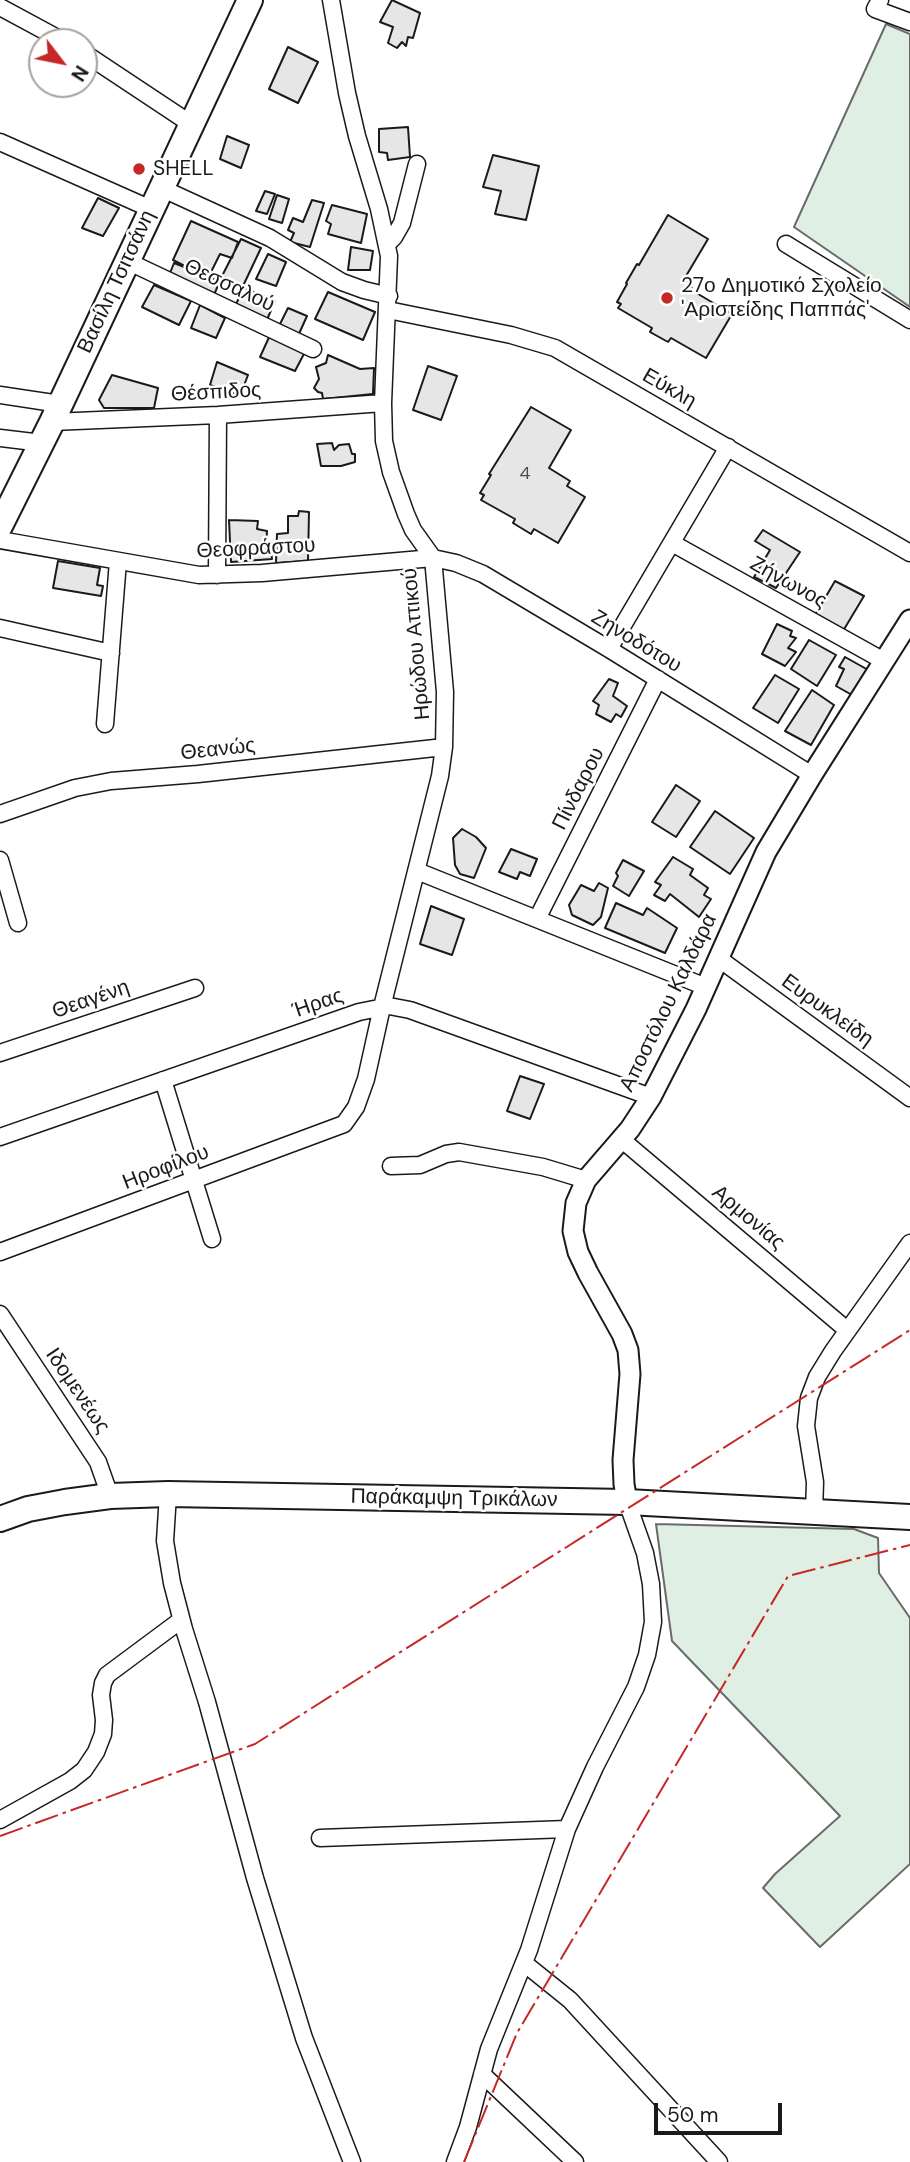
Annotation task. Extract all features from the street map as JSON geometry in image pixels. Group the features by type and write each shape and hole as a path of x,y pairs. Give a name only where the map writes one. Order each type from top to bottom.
{"main road":[{"name":"Βασίλη Τσιτσάνη","path":"0,529 250,0"},
{"name":"Παράκαμψη Τρικάλων","path":"0,1519 28,1509 110,1496 168,1494 627,1502 910,1517"}],"street":[{"name":"Ηρώδου Αττικού","path":"331,0 347,93 387,244 390,269 382,429 391,472 413,530 433,558 445,692 444,747 440,776 361,1095 347,1121"},
{"path":"878,4 910,22"},
{"path":"0,7 39,28"},
{"path":"98,62 191,124"},
{"name":"Εύκλη","path":"0,142 270,237 342,282 388,303 555,348 910,553"},
{"path":"387,244 402,223 417,163"},
{"path":"786,244 910,320"},
{"name":"Θεσσαλού","path":"127,261 313,349"},
{"path":"0,395 51,423"},
{"name":"Θέσπιδος","path":"51,423 218,415 383,402"},
{"path":"217,575 218,415"},
{"path":"0,438 51,423"},
{"path":"609,649 728,447"},
{"name":"Θεοφράστου","path":"0,529 118,561 188,574 217,575 433,558"},
{"name":"Ζήνωνος","path":"672,543 884,661"},
{"name":"Ζηνοδότου","path":"433,558 456,563 483,575 609,649 812,775"},
{"path":"105,724 118,561"},
{"name":"Αποστόλου Καλδάρα","path":"627,1502 623,1460 630,1374 628,1350 616,1321 584,1266 575,1241 574,1212 580,1190 651,1097 706,987 766,852 910,620"},
{"path":"0,628 111,653"},
{"name":"Πίνδαρου","path":"537,919 657,679"},
{"name":"Θεανώς","path":"0,814 75,788 111,780 198,774 444,747"},
{"path":"0,860 18,923"},
{"path":"417,870 706,987"},
{"name":"Ευρυκλείδη","path":"718,958 910,1098"},
{"name":"Θεαγένη","path":"0,1053 195,988"},
{"name":"Ήρας","path":"0,1137 359,1012 395,1006 651,1097"},
{"path":"163,1080 212,1239"},
{"name":"Ηροφίλου","path":"0,1252 347,1121"},
{"name":"Αρμονίας","path":"621,1139 847,1329"},
{"path":"391,1166 420,1165 446,1154 459,1152 543,1167 586,1180"},
{"path":"814,1512 815,1482 806,1426 807,1405 817,1377 847,1329 910,1243"},
{"name":"Ιδομενέως","path":"0,1314 98,1462 110,1496"},
{"path":"168,1494 165,1541 181,1620 304,2038 352,2162"},
{"path":"456,2162 500,2018 524,1963 567,1829 636,1687 647,1655 652,1631 653,1600 648,1568 627,1502"},
{"path":"0,1820 71,1781 83,1770 96,1752 103,1734 101,1695 107,1675 181,1620"},
{"path":"320,1838 567,1829"},
{"path":"524,1963 570,2000 719,2162"},
{"path":"482,2074 575,2162"}],"green space":[{"path":"886,24 910,34 910,307 794,227"},
{"path":"656,1524 854,1529 878,1538 879,1573 910,1618 910,1864 820,1947 763,1888 840,1816 672,1641"}],"building":[{"path":"392,0 420,13 413,38 408,37 406,46 402,42 397,48 388,43 393,27 380,22"},
{"path":"288,47 318,62 298,103 269,89"},
{"path":"408,127 410,157 388,160 387,153 379,152 379,129"},
{"path":"227,136 249,145 241,168 220,159"},
{"path":"493,155 539,166 526,220 495,214 501,191 483,187"},
{"path":"265,191 275,194 267,214 256,211"},
{"path":"277,195 289,199 282,223 269,219"},
{"path":"98,198 119,208 103,236 82,228"},
{"path":"312,200 324,203 310,247 290,242 294,233 288,230 293,218 303,222"},
{"path":"332,205 367,214 361,243 328,234 331,224 326,221"},
{"path":"668,215 708,239 686,276 693,291 732,314 706,358 671,338 668,342 650,332 652,328 618,308 621,304 617,302 626,283"},
{"path":"191,221 238,242 232,258 220,254 208,278 173,260"},
{"path":"241,239 261,248 243,286 222,276"},
{"path":"351,247 373,251 370,270 348,270"},
{"path":"268,254 286,262 276,286 256,279"},
{"path":"174,263 220,281 213,297 168,278"},
{"path":"154,285 191,301 179,325 142,307"},
{"path":"244,288 275,301 266,322 234,308"},
{"path":"328,292 375,312 363,340 315,319"},
{"path":"200,305 225,318 216,338 191,328"},
{"path":"288,308 307,316 298,336 279,326"},
{"path":"271,333 306,350 295,371 260,357"},
{"path":"328,355 360,369 374,368 373,394 323,399 322,393 314,388 319,379 316,367 326,363"},
{"path":"217,362 248,375 240,396 210,385"},
{"path":"428,366 457,376 441,420 413,410"},
{"path":"112,375 158,388 154,408 104,408 99,400"},
{"path":"531,407 571,430 549,468 570,481 567,486 585,497 558,543 534,529 531,534 513,523 515,519 481,500 484,495 480,493 491,475 489,474"},
{"path":"332,443 334,450 339,445 349,444 352,454 355,454 355,462 341,466 321,466 317,444"},
{"path":"299,511 309,512 308,561 276,563 277,534 288,533 288,516 298,516"},
{"path":"229,520 258,521 257,529 267,531 266,551 271,550 272,559 231,562"},
{"path":"763,530 800,552 776,588 754,577 770,550 755,541"},
{"path":"58,561 100,568 97,585 103,586 101,596 53,588"},
{"path":"835,581 864,596 843,631 815,615"},
{"path":"777,624 792,631 790,636 796,638 788,648 796,652 785,666 762,654"},
{"path":"809,640 836,655 817,686 791,669"},
{"path":"845,657 870,671 852,695 836,686 844,669 839,667"},
{"path":"775,675 799,689 778,723 753,708"},
{"path":"609,679 618,683 613,696 627,706 621,717 616,714 611,722 596,714 599,705 593,701"},
{"path":"812,690 834,705 811,745 785,731"},
{"path":"676,785 700,801 676,837 652,822"},
{"path":"715,811 754,838 730,874 690,847"},
{"path":"462,829 476,837 486,848 474,878 460,874 455,865 453,838"},
{"path":"511,849 537,859 530,876 520,872 517,879 499,872"},
{"path":"673,857 693,869 690,875 708,888 704,895 711,899 699,917 670,894 665,901 654,895 661,885 655,882"},
{"path":"623,860 644,871 629,896 613,886"},
{"path":"599,883 608,888 601,917 593,925 572,915 569,905 581,885 594,891"},
{"path":"616,903 643,915 647,908 677,928 665,953 605,928"},
{"path":"431,906 464,919 452,955 420,944"},
{"path":"520,1076 544,1084 530,1119 507,1111"}],"power":[{"path":"0,1836 255,1744 910,1330"},
{"path":"464,2162 517,2033 788,1576 910,1545"}],"place":[{"name":"SHELL","path":"139,169"},
{"name":"27ο Δημοτικό Σχολείο 'Αριστείδης Παππάς'","path":"667,298"}]}
